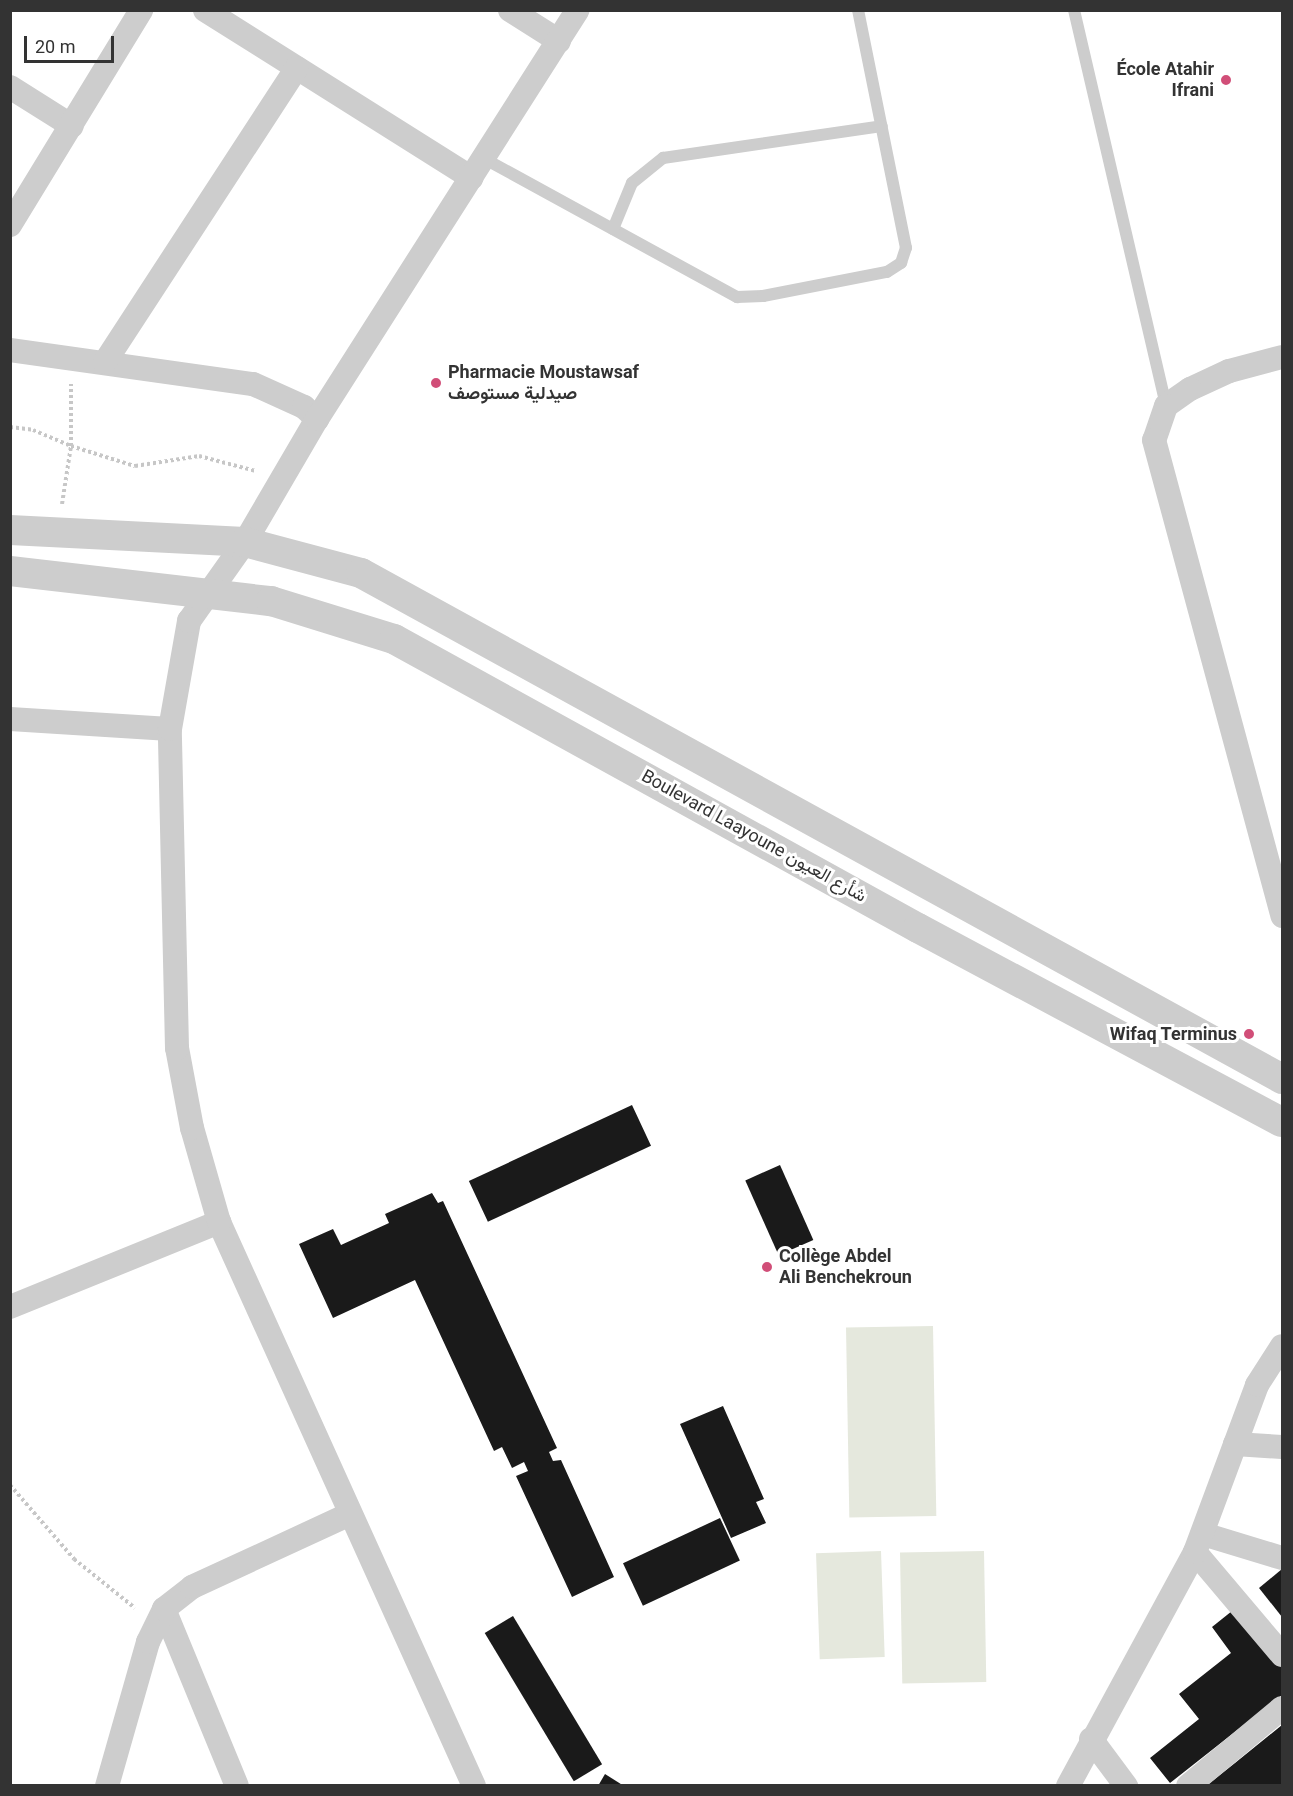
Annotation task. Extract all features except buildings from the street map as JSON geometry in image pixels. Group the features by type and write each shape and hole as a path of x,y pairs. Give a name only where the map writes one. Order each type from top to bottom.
{"street":[{"path":"10,225 141,10"},
{"path":"205,10 297,68 478,168"},
{"path":"510,10 559,41"},
{"path":"474,1785 219,1222 192,1128 177,1048 170,729 189,621 246,542 317,419 578,10"},
{"path":"105,362 297,68"},
{"path":"10,87 72,126"},
{"path":"10,350 253,384 304,406 317,419"},
{"path":"1282,357 1229,371 1166,405 1156,426 1157,452 1282,916"},
{"path":"10,530 246,542 361,573 1282,1079"},
{"name":"Boulevard Laayoune شأرع العيون","path":"10,571 272,601 394,639 928,934 1282,1122"},
{"path":"10,719 170,729"},
{"path":"10,1307 219,1222"},
{"path":"1068,1785 1199,1543 1235,1444 1277,1352 1282,1327"},
{"path":"1235,1444 1282,1447"},
{"path":"106,1785 161,1617 192,1587 350,1514"},
{"path":"1199,1543 1282,1557"},
{"path":"1199,1543 1282,1655"},
{"path":"161,1617 237,1785"},
{"path":"1188,1785 1282,1708"},
{"path":"1091,1739 1126,1785"}],"lane":[{"path":"478,168 613,230 737,297 763,296 887,272 901,263 906,248 858,10"},
{"path":"1074,10 1166,405"},
{"path":"613,230 632,183 663,158 882,126"}],"path":[{"path":"58,532 70,446 72,358"},
{"path":"10,427 33,430 70,446 135,466 199,456 228,460 282,481"},
{"path":"10,1485 74,1559 161,1617"}],"shaded area":[{"path":"933,1326 936,1516 849,1517 846,1328"},
{"path":"881,1551 885,1657 820,1659 816,1553"},
{"path":"984,1551 986,1682 902,1683 900,1552"}],"place":[{"name":"École Atahir Ifrani","path":"1226,80"},
{"name":"Pharmacie Moustawsaf صيدلية مستوصف","path":"436,383"},
{"name":"Wifaq Terminus","path":"1249,1034"},
{"name":"Collège Abdel Ali Benchekroun","path":"767,1267"}]}
